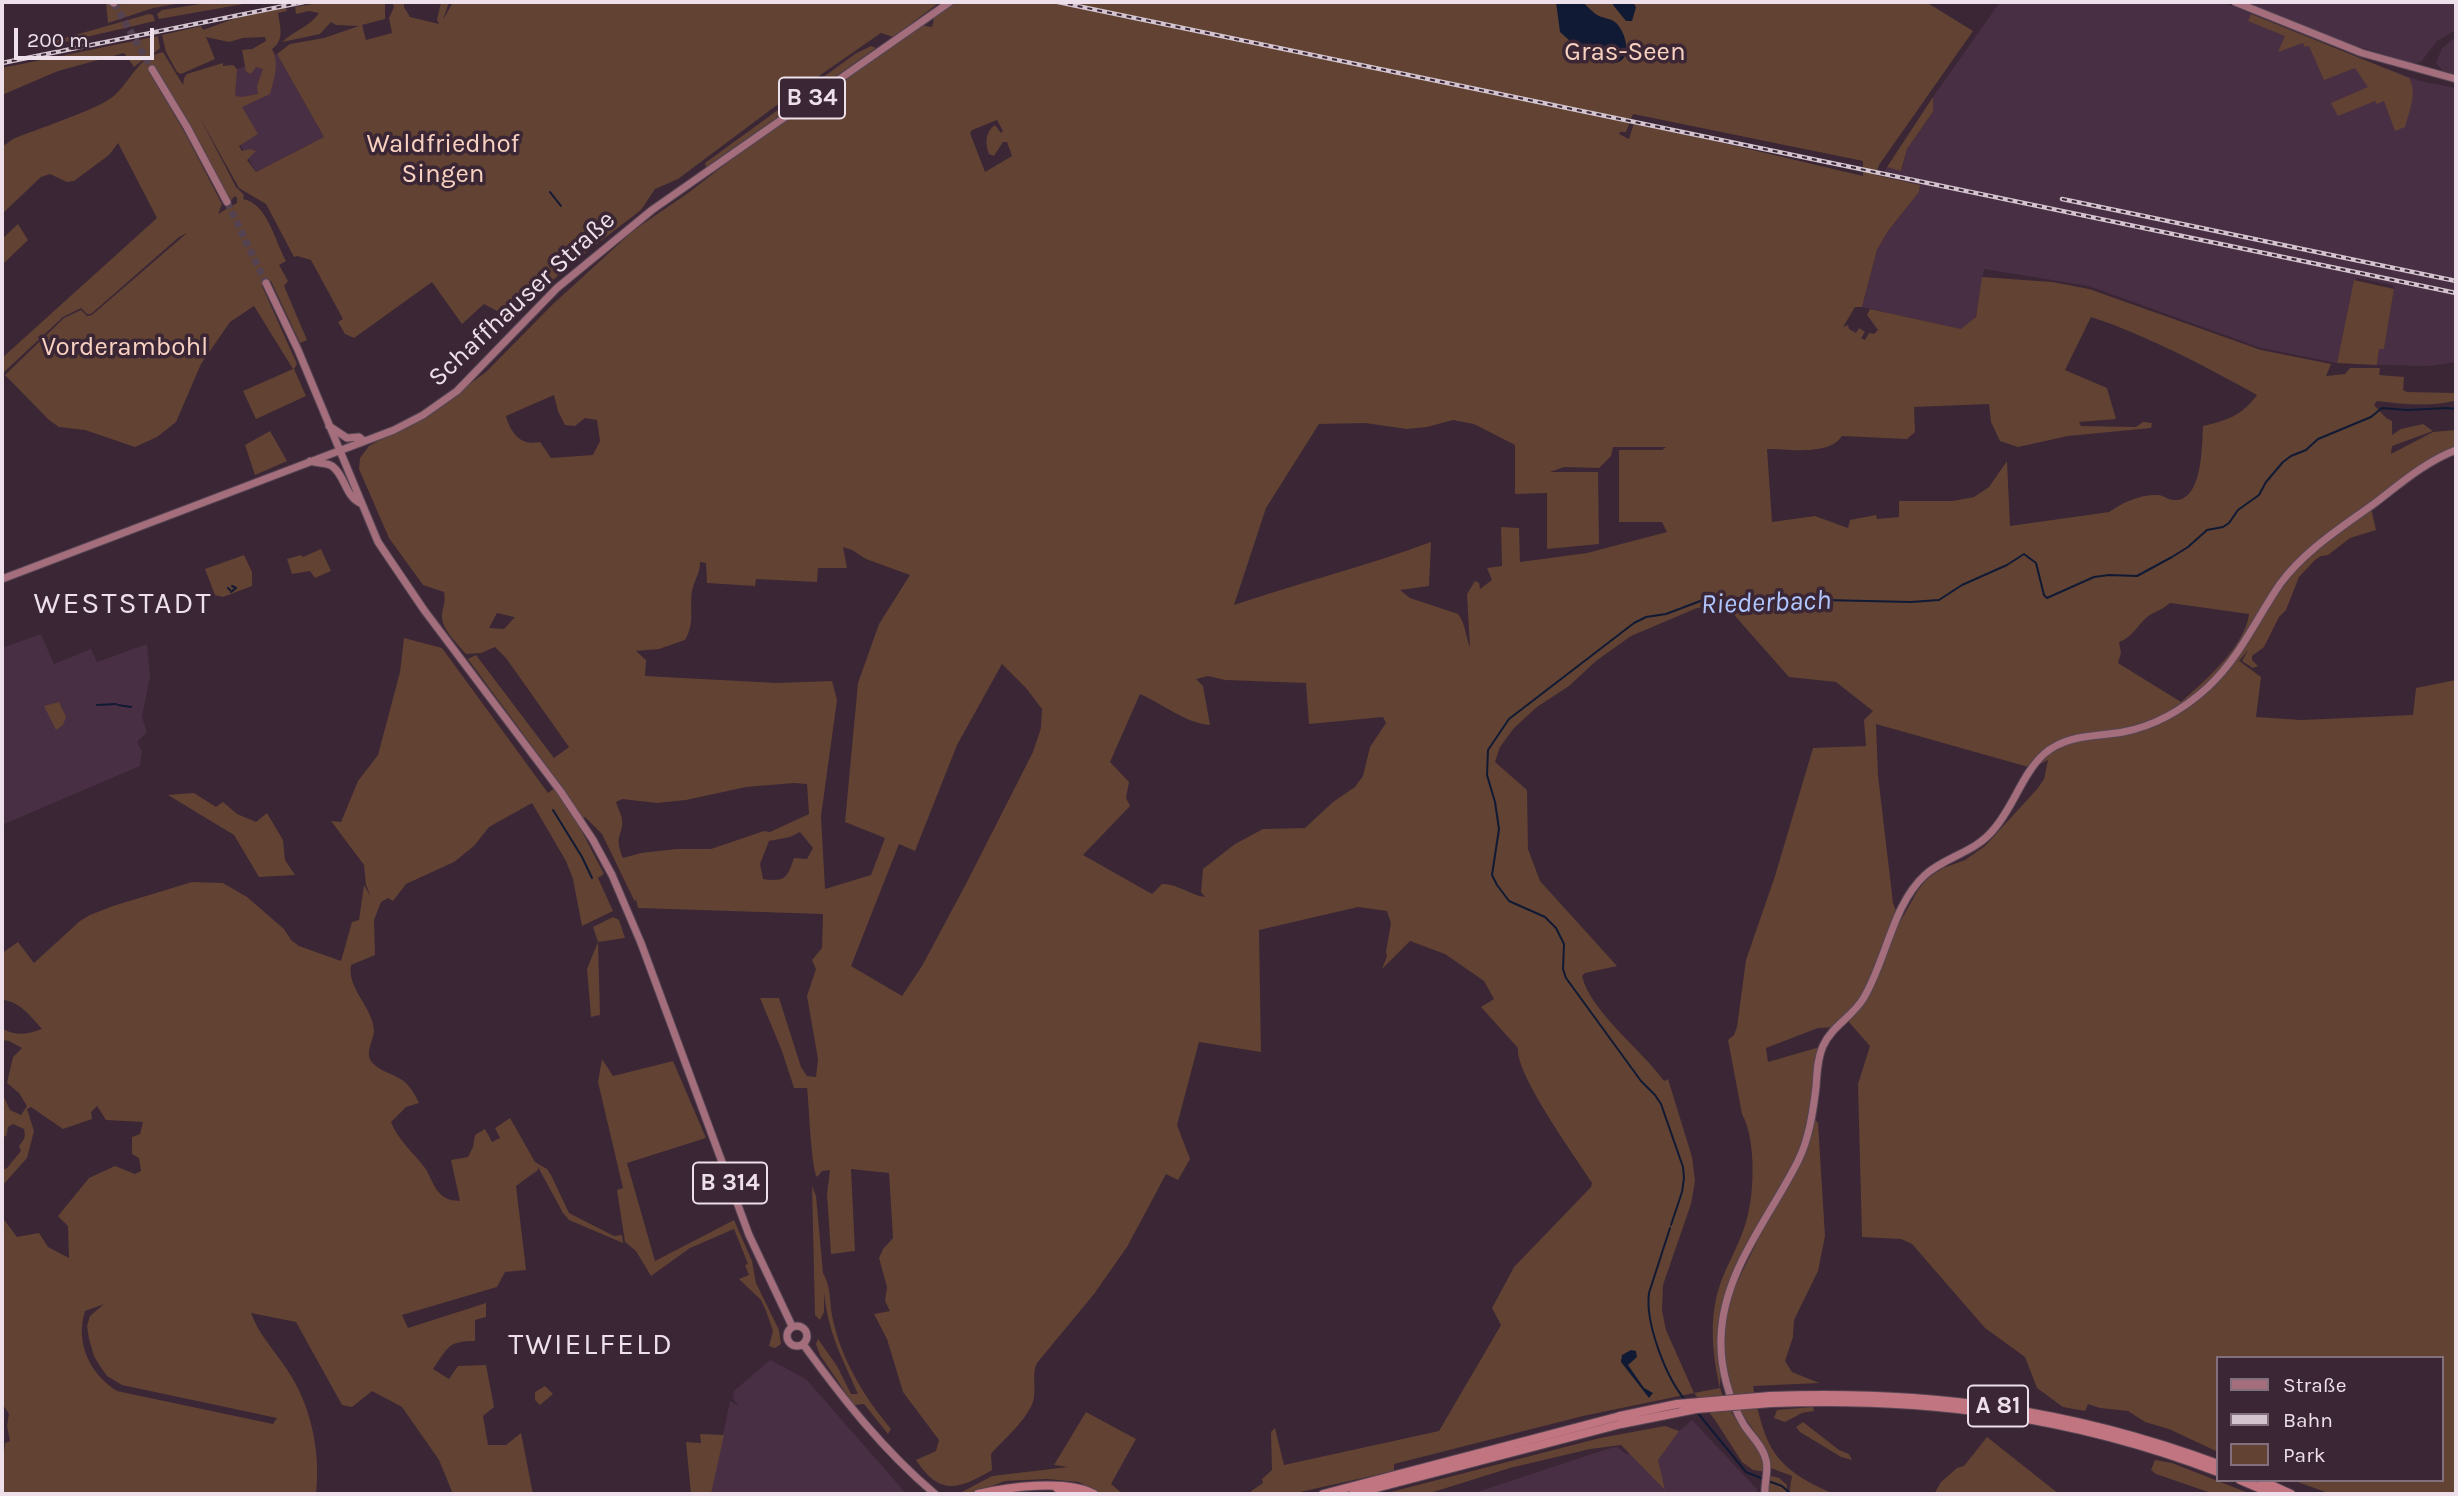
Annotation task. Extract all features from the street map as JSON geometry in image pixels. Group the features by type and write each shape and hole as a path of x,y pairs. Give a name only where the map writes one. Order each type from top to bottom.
{"highway":[{"name":"A 81","path":"1323,1494 1620,1420 1771,1399 1888,1395 2000,1406 2111,1429 2216,1463"},
{"name":"A 81","path":"1771,1399 1886,1402 1998,1413 2109,1436 2216,1471"},
{"name":"A 81","path":"1353,1494 1620,1420"},
{"path":"2245,1482 2273,1494"},
{"path":"2264,1482 2291,1494"},
{"path":"982,1494 1005,1489 1075,1486 1094,1494"},
{"path":"1054,1487 1071,1494"}],"main road":[{"name":"Schaffhauser Straße","path":"2,579 408,423 447,398 470,379 549,296 652,210 950,2"},
{"path":"2235,2 2362,53 2456,79"},
{"path":"152,69 187,127 226,202"},
{"path":"266,283 338,451"},
{"path":"329,426 344,437 359,437 364,441"},
{"path":"1765,1494 1766,1457 1738,1413 1726,1379 1721,1350 1722,1322 1727,1298 1745,1252 1804,1148 1812,1117 1818,1064 1823,1046 1832,1031 1863,999 1896,921 1920,880 1933,869 1980,843 1999,823 2036,762 2052,748 2078,737 2134,729 2161,719 2194,699 2234,658 2279,586 2300,561 2328,536 2419,469 2456,450"},
{"name":"B 314","path":"338,451 378,542 431,620 569,803 603,856 624,901 749,1235 792,1326"},
{"name":"B 314","path":"310,461 333,467 353,499 360,503"},
{"path":"792,1326 801,1326 806,1331 803,1344 795,1346 788,1341 787,1333 792,1326"},
{"path":"803,1344 832,1386 865,1426 898,1461 935,1494"}],"shaded area":[{"path":"2000,2 2222,2 2420,81 2456,88 2456,362 2430,366 2377,365 2379,349 2384,349 2394,288 2392,285 2357,278 2354,281 2337,363 2261,348 2089,286 1984,269 1973,332 1862,307 1877,250 1888,231 1919,192 1920,185 1881,176 1887,167 1902,170 1907,149 1933,113 1933,97"},
{"path":"2241,2 2456,2 2456,30 2437,41 2421,62 2412,63 2318,34"},
{"path":"2456,37 2456,74 2443,71 2436,63 2442,48"},
{"path":"277,54 324,137 256,172 223,116 237,69"},
{"path":"41,634 54,664 91,649 97,662 147,644 150,677 142,717 147,732 137,742 142,751 140,766 2,825 2,648"},
{"path":"770,1360 806,1379 904,1494 711,1494 730,1401 739,1406 733,1399 734,1391"},
{"path":"1692,1420 1759,1494 1471,1494 1607,1449 1617,1447 1626,1454 1652,1455"}],"green space":[{"path":"106,2 188,2 153,8 108,23"},
{"path":"213,2 255,2 159,19 157,14 162,10"},
{"path":"323,2 385,2 385,19 362,25 366,40 392,33 389,18 394,7 392,2 404,2 410,17 439,24 437,20 441,2 449,2 443,20 453,2 940,2 893,37 881,33 777,105 678,179 655,189 641,210 567,267 512,319 484,304 462,324 432,282 354,338 345,334 338,322 343,319 311,260 294,257 266,204 239,188 199,116 236,187 244,195 243,199 251,202 264,215 286,261 279,265 288,281 284,286 307,340 300,343 271,281 262,286 297,364 294,369 306,396 256,419 243,391 293,369 254,306 230,322 201,364 176,422 157,437 135,447 85,430 59,427 5,375 64,318 81,310 87,316 92,315 187,233 179,237 91,314 81,308 63,317 2,374 2,358 157,218 118,143 109,155 74,181 67,182 50,174 41,177 2,214 2,147 13,139 107,100 121,89 141,64 163,52 183,85 187,74 223,63 223,66 233,65 237,69 235,96 258,94 257,86 263,69 256,67 251,74 246,72 242,50 252,49 266,41 265,37 229,42 206,37 215,59 181,74 177,72 166,52 162,35 201,26 203,30 236,18 286,8 287,11 278,13 281,33 279,42 272,49 276,65 270,94 242,107 258,134 239,146 242,151 256,151 247,160 256,172 324,137 277,54 290,44 324,38 359,26 336,25 331,22 320,34 282,42 319,13 309,11 296,14 295,7","holes":["156,68 199,140 230,201 235,196 237,198 237,203 218,214 222,204 149,72"]},
{"name":"Gras-Seen","path":"957,2 1926,2 1973,31 1879,165 1876,175 1920,185 1919,192 1888,231 1877,250 1862,307 1855,307 1843,327 1848,325 1849,329 1856,333 1859,328 1865,332 1861,338 1865,340 1869,333 1874,334 1878,330 1867,315 1870,309 1961,329 1976,317 1982,277 2052,282 2089,289 2261,350 2331,364 2326,376 2345,374 2350,368 2380,368 2379,375 2404,377 2403,390 2407,392 2455,393 2454,401 2435,404 2377,401 2374,405 2392,421 2392,435 2401,429 2423,424 2433,431 2392,446 2391,454 2433,432 2455,430 2456,448 2416,467 2371,508 2376,530 2350,538 2328,555 2315,560 2299,577 2286,610 2279,617 2264,647 2252,656 2258,666 2253,668 2242,661 2248,650 2239,661 2261,677 2256,717 2301,720 2413,715 2416,688 2456,680 2456,1494 2331,1494 2298,1482 2444,1482 2444,1356 2216,1356 2216,1451 2169,1429 2145,1422 2128,1411 2088,1404 2085,1411 2063,1407 2037,1388 2025,1357 1985,1328 1912,1244 1901,1239 1862,1237 1858,1084 1870,1046 1848,1021 1836,1027 1818,1028 1766,1048 1768,1062 1823,1046 1812,1116 1818,1123 1825,1236 1818,1271 1794,1320 1793,1337 1785,1361 1792,1372 1819,1383 1753,1386 1762,1426 1776,1454 1798,1475 1834,1494 1789,1494 1792,1476 1768,1467 1767,1472 1753,1470 1742,1462 1694,1393 1583,1416 1394,1464 1394,1471 1291,1494 1247,1494 1263,1483 1262,1479 1272,1470 1271,1432 1275,1428 1284,1465 1439,1431 1501,1325 1492,1308 1514,1267 1592,1183 1536,1095 1526,1076 1518,1048 1481,1007 1494,999 1484,981 1445,954 1410,941 1382,969 1387,956 1391,923 1387,911 1358,907 1259,930 1261,1052 1199,1042 1177,1125 1190,1159 1178,1180 1166,1174 1127,1247 1094,1294 1037,1363 1033,1402 1020,1423 991,1454 992,1470 959,1485 942,1484 933,1480 916,1460 936,1451 939,1440 903,1392 887,1339 874,1314 890,1311 885,1301 887,1287 879,1258 893,1238 889,1173 851,1169 855,1251 831,1254 827,1194 830,1170 822,1171 817,1177 807,1088 794,1088 760,998 779,998 801,1067 807,1076 816,1077 818,1059 807,996 816,969 812,960 822,948 823,914 638,908 636,899 635,902 602,834 585,817 577,822 604,874 598,878 613,911 582,926 573,879 566,861 532,803 489,827 474,846 454,862 406,884 393,901 388,898 381,902 374,920 375,955 351,965 351,974 372,1021 374,1034 369,1053 371,1061 411,1088 419,1103 406,1107 391,1122 425,1168 439,1193 449,1200 460,1201 451,1160 468,1157 475,1135 485,1129 492,1142 500,1138 495,1128 510,1118 535,1162 547,1169 551,1175 569,1213 614,1236 622,1235 623,1243 569,1220 538,1167 538,1170 516,1186 526,1270 505,1272 497,1287 402,1315 408,1328 486,1303 486,1317 475,1320 475,1341 453,1344 433,1369 449,1379 458,1366 486,1365 494,1407 483,1416 488,1445 506,1445 521,1433 533,1494 453,1494 439,1460 402,1407 372,1391 352,1407 342,1405 296,1322 251,1313 295,1382 308,1413 317,1462 316,1494 2,1494 2,1453 5,1443 10,1441 7,1426 9,1414 2,1403 2,1217 17,1237 39,1233 48,1247 69,1258 68,1226 58,1216 89,1178 115,1166 135,1174 141,1171 139,1158 132,1154 132,1137 140,1134 143,1122 106,1120 97,1106 91,1112 92,1119 63,1129 31,1107 27,1109 34,1131 27,1158 2,1186 2,1170 7,1168 21,1151 19,1146 25,1134 24,1129 13,1124 8,1127 6,1137 2,1134 2,1093 10,1110 21,1115 27,1106 19,1093 7,1083 13,1057 22,1048 2,1040 2,1028 22,1034 42,1029 20,1006 2,1000 2,953 18,942 34,963 90,915 192,882 223,883 247,897 299,946 341,961 352,922 359,920 364,885 371,897 366,885 364,865 331,821 341,822 358,781 378,755 400,672 404,638 442,648 548,793 560,784 468,659 476,655 554,758 569,747 506,658 495,647 481,653 466,654 450,636 442,620 444,592 423,585 389,538 359,469 360,458 369,446 438,407 486,372 552,305 634,230 922,25 932,27 934,18","holes":["1633,114 1863,161 1863,176 1647,125 1634,123 1629,139 1619,134 1626,132","997,120 1003,131 1001,133 995,125 989,131 989,154 994,156 1003,142 1007,142 1012,156 985,172 970,133","2091,317 2155,342 2257,395 2246,408 2233,416 2203,426 2196,482 2184,498 2174,500 2159,495 2139,497 2109,512 2010,526 2007,461 1989,487 1974,497 1953,501 1899,501 1899,517 1877,519 1876,515 1850,520 1848,528 1815,516 1772,522 1767,449 1818,449 1836,442 1842,436 1907,439 1915,432 1914,407 1989,404 1991,422 2000,441 2018,447 2068,436 2151,428 2152,423 2143,422 2136,427 2081,426 2079,422 2116,419 2107,388 2065,370","554,395 565,425 575,426 585,418 597,420 600,441 593,455 551,458 540,442 527,442 518,437 506,416","1453,420 1474,424 1515,445 1515,494 1547,493 1547,549 1599,544 1598,472 1550,472 1564,467 1599,468 1611,456 1613,447 1666,447 1662,450 1619,450 1619,522 1662,522 1667,532 1587,553 1520,562 1519,528 1501,527 1502,566 1487,568 1492,580 1480,589 1479,583 1475,581 1467,594 1470,647 1458,614 1410,598 1400,590 1429,586 1431,542 1234,605 1266,508 1319,424 1365,423 1407,429","843,547 866,559 910,575 879,624 858,683 845,822 885,838 871,875 825,889 821,816 837,700 832,681 777,683 645,676 646,660 636,651 659,649 685,640 689,633 692,591 700,562 706,563 707,583 755,586 756,579 817,582 818,568 847,568","2170,603 2249,614 2246,626 2232,650 2212,674 2181,702 2118,663 2121,653 2119,642 2128,637 2150,615","1723,607 1728,608 1789,677 1836,682 1873,711 1864,720 1866,746 1813,748 1775,876 1746,960 1737,1027 1728,1040 1742,1114 1750,1140 1753,1172 1747,1219 1715,1303 1713,1340 1720,1388 1694,1393 1666,1330 1662,1311 1663,1285 1691,1204 1695,1181 1692,1157 1668,1079 1664,1081 1618,1030 1587,989 1582,976 1585,973 1617,966 1540,881 1528,849 1527,790 1495,762 1500,747 1514,728 1537,707 1569,686 1596,661 1631,636 1697,608","497,613 515,617 504,629 489,628","1002,664 1042,709 1041,728 1033,752 968,880 922,966 902,996 851,966 899,844 915,851 957,745","1208,676 1225,680 1306,683 1309,724 1383,717 1386,723 1370,747 1363,776 1355,787 1333,802 1305,828 1263,829 1235,844 1203,869 1201,892 1205,897 1167,884 1162,884 1152,894 1083,855 1130,806 1126,798 1129,782 1110,762 1140,694 1183,717 1210,725 1203,686 1196,679","1876,724 2032,768 2048,760 2044,779 2038,788 1985,846 1965,860 1943,868 1928,878 1900,922 1893,903 1878,775","807,784 809,814 770,832 764,831 711,849 676,849 623,858 619,844 622,819 616,802 622,799 657,803 686,800 746,787","800,832 813,848 807,859 794,858 785,877 777,880 763,879 760,864 769,841","1757,1242 1736,1284 1732,1284 1745,1252","104,1304 90,1316 87,1326 89,1339 94,1356 107,1376 122,1385 277,1418 273,1424 117,1391 92,1367 84,1346 82,1323 85,1311","1725,1353 1728,1386 1765,1455 1746,1433 1722,1393 1720,1386"]},
{"path":"2251,14 2409,78 2413,96 2405,127 2395,131 2384,101 2377,104 2375,101 2338,116 2331,103 2368,87 2355,68 2324,80 2309,46 2305,47 2303,43 2278,52 2285,36 2248,21"},
{"path":"153,15 155,21 52,45 54,41"},
{"path":"158,36 160,48 134,67 124,53 58,71 2,95 2,68"},
{"path":"871,46 876,48 706,167 705,163 855,54"},
{"path":"1933,97 1933,112 1907,149 1901,171 1887,167"},
{"path":"18,224 28,240 2,265 2,239"},
{"path":"2354,280 2394,289 2384,349 2379,349 2377,365 2337,363"},
{"path":"270,431 287,461 255,475 245,445"},
{"path":"321,549 331,571 315,578 310,571 292,574 287,559 301,555 303,557"},
{"path":"244,555 252,572 252,586 223,597 215,595 205,569"},
{"path":"59,702 66,717 63,725 56,730 44,706"},
{"path":"194,793 216,807 223,802 237,814 256,822 267,813 283,840 285,860 295,875 259,877 234,835 168,795"},
{"path":"613,917 619,920 625,938 598,942 593,927"},
{"path":"598,942 600,1015 591,1017 587,969"},
{"path":"602,1059 613,1076 673,1061 706,1138 627,1163 655,1261 734,1220 752,1261 756,1283 779,1330 781,1344 775,1348 769,1346 773,1331 761,1300 739,1279 749,1275 745,1265 748,1264 734,1229 690,1248 651,1276 636,1251 625,1242 617,1190 623,1188 598,1082"},
{"path":"812,1186 816,1196 823,1273 828,1284 837,1335 856,1378 891,1429 888,1434 864,1404 854,1405 820,1355 816,1344 818,1339 837,1366 851,1394 858,1394 833,1334 824,1293 824,1312 820,1320 815,1315"},
{"path":"545,1386 553,1394 540,1405 535,1400 535,1392"},
{"path":"1813,1407 1814,1411 1802,1413 1785,1422 1774,1418 1777,1410"},
{"path":"1086,1412 1136,1439 1111,1484 1123,1494 1102,1494 1079,1482 1047,1479 1005,1481 971,1494 958,1494 992,1476 1068,1467 1054,1465"},
{"path":"1803,1422 1839,1450 1849,1454 1852,1460 1841,1457 1800,1432 1796,1427"},
{"path":"1665,1426 1679,1431 1658,1460 1665,1490 1621,1445 1590,1449 1510,1468 1427,1494 1383,1494 1600,1438"},
{"path":"700,1434 724,1435 711,1494 691,1494 686,1442 701,1443"},
{"path":"1987,1437 2059,1494 1934,1494 1941,1482 1957,1468 1964,1466"},
{"path":"2155,1460 2172,1463 2251,1494 2214,1494 2151,1470"},
{"path":"1771,1476 1779,1478 1787,1485 1786,1494 1768,1494 1767,1485"}],"water":[{"path":"1556,2 1583,2 1597,15 1615,22 1625,40 1626,54 1623,59 1618,62 1603,62 1577,47 1560,32"},
{"path":"1614,2 1633,2 1636,7 1632,21 1626,21 1613,5"},
{"path":"1631,1350 1636,1351 1637,1357 1628,1365 1644,1388 1653,1393 1649,1398 1621,1362 1622,1355"}],"waterway":[{"path":"550,192 561,206"},
{"name":"Riederbach","path":"1671,1225 1684,1178 1683,1167 1661,1104 1641,1081 1566,978 1563,969 1564,944 1556,928 1545,917 1509,901 1492,875 1499,829 1487,775 1488,750 1509,719 1634,623 1703,600 1939,600 1962,585 2007,565 2024,554 2036,563 2047,598 2094,577 2137,576 2188,547 2207,530 2229,523 2238,510 2259,495 2283,462 2306,450 2318,439 2371,417 2382,408 2456,409"},
{"path":"231,592 236,588 232,586"},
{"path":"97,705 116,704"},
{"path":"118,705 131,707"},
{"path":"553,810 592,878"},
{"name":"Riederbach","path":"1670,1228 1649,1293 1650,1319 1664,1365 1686,1401"},
{"name":"Riederbach","path":"1697,1412 1746,1472 1763,1479"},
{"name":"Riederbach","path":"1768,1481 1782,1486 1791,1494"}],"tunnel":[{"path":"114,3 152,69"},
{"path":"227,202 266,283"}],"railway":[{"path":"2,63 304,2"},
{"path":"1058,2 2456,293"},
{"path":"2062,199 2456,281"}],"district":[{"name":"WESTSTADT","path":"123,604"},
{"name":"TWIELFELD","path":"591,1345"}],"park label":[{"name":"Waldfriedhof Singen","path":"443,160"},
{"name":"Vorderambohl","path":"125,348"}]}
